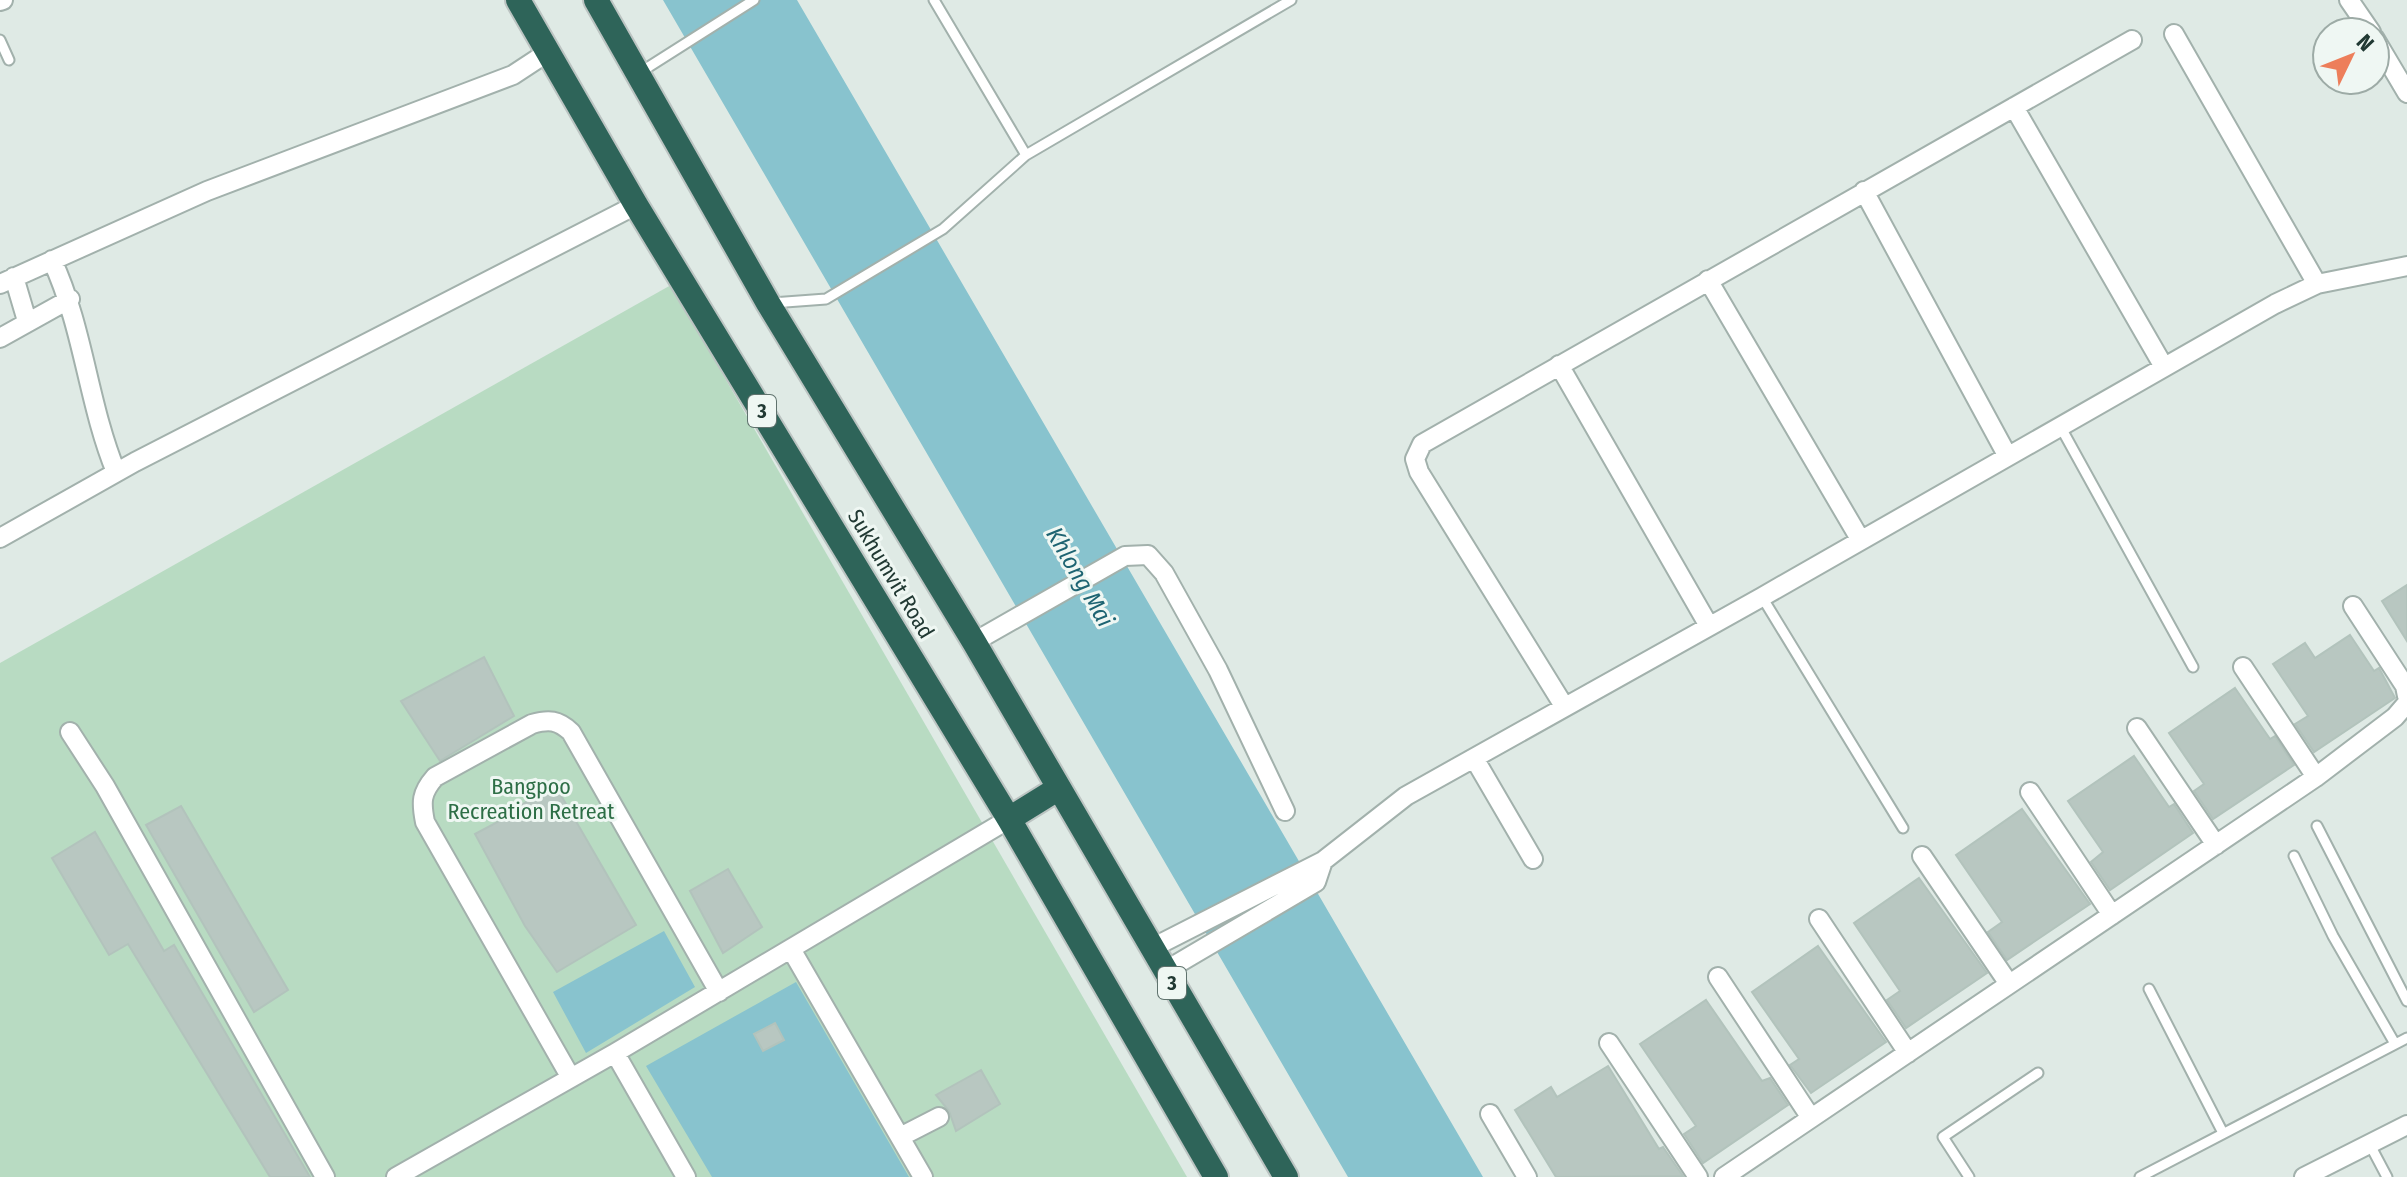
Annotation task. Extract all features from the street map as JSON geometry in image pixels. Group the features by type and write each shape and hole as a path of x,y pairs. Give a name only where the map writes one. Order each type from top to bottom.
{"highway":[{"name":"Sukhumvit Road","path":"518,0 636,205 1009,819 1216,1177"},
{"name":"Sukhumvit Road","path":"596,0 768,303 974,642 1286,1177"},
{"path":"1009,819 1059,788"}],"street":[{"path":"2174,34 2317,284"},
{"path":"1564,706 1419,472 1415,459 1422,444 2132,40"},
{"path":"26,316 10,283 52,260 262,169 513,75 548,52"},
{"path":"2391,66 2407,93"},
{"path":"2014,107 2164,367"},
{"path":"1864,191 2007,455"},
{"path":"0,538 116,472 636,205"},
{"path":"52,260 70,299 106,449 116,472"},
{"path":"1165,971 1316,870 1406,796 1564,706 2317,284 2407,266"},
{"path":"1708,280 1860,539"},
{"path":"0,338 26,316 70,299"},
{"path":"1559,365 1709,626"},
{"path":"974,642 1125,556 1148,555 1164,573 1218,670 1285,811"},
{"path":"2353,606 2405,686 2407,696"},
{"path":"2243,667 2316,777"},
{"path":"1724,1177 2316,777 2395,717 2407,703"},
{"path":"571,1078 425,822 421,801 425,788 435,777 532,724 547,719 561,723 571,732 719,992"},
{"path":"2137,728 2216,845"},
{"path":"70,732 105,786 325,1177"},
{"path":"1474,758 1533,859"},
{"path":"2030,792 2112,915"},
{"path":"396,1177 615,1053 1009,819"},
{"path":"1922,856 2009,984"},
{"path":"1152,948 1186,928 1316,870"},
{"path":"1819,919 1908,1053"},
{"path":"791,949 923,1177"},
{"path":"1718,977 1811,1118"},
{"path":"1609,1043 1698,1177"},
{"path":"615,1053 686,1177"},
{"path":"1490,1114 1527,1177"},
{"path":"900,1137 939,1117"},
{"path":"2304,1177 2407,1125"}],"lane":[{"path":"637,73 678,51 754,0"},
{"path":"934,0 1026,155"},
{"path":"768,303 826,299 943,229 1026,155 1291,0"},
{"path":"0,40 9,60"},
{"path":"2060,426 2193,667"},
{"path":"1762,597 1903,828"},
{"path":"2317,826 2407,1001"},
{"path":"2294,856 2333,936 2394,1042"},
{"path":"2149,989 2223,1133"},
{"path":"2140,1177 2394,1042 2407,1038"},
{"path":"1969,1177 1943,1137 2038,1073"},
{"path":"2369,1143 2387,1177"}],"green space":[{"name":"Bangpoo Recreation Retreat","path":"671,285 1187,1177 0,1177 0,663"}],"water":[{"name":"Khlong Mai","path":"663,0 797,0 1483,1177 1348,1177"},
{"path":"664,931 695,987 586,1053 553,992"},
{"path":"796,982 909,1177 712,1177 646,1066"}],"building":[{"path":"2407,585 2407,641 2382,601"},
{"path":"2350,635 2374,671 2379,668 2395,698 2314,752 2295,724 2308,716 2273,664 2305,643 2315,658"},
{"path":"484,657 514,716 440,761 401,701"},
{"path":"2235,688 2270,739 2275,736 2294,765 2213,819 2194,791 2204,784 2169,733"},
{"path":"2134,756 2169,807 2174,804 2193,833 2110,890 2091,862 2103,852 2068,801"},
{"path":"555,785 636,925 557,972 525,926 475,834 518,811 516,808"},
{"path":"181,806 288,990 254,1012 146,825"},
{"path":"2022,809 2090,904 2007,960 1988,932 2002,922 1956,855"},
{"path":"95,832 164,951 174,945 310,1177 270,1177 128,944 109,955 52,858"},
{"path":"728,869 762,927 723,953 690,891"},
{"path":"1919,878 1987,973 1906,1028 1887,1000 1900,991 1854,923"},
{"path":"1818,946 1886,1042 1811,1093 1790,1065 1799,1059 1752,992"},
{"path":"1706,1000 1762,1081 1770,1078 1788,1105 1703,1163 1684,1134 1696,1126 1640,1044"},
{"path":"775,1023 784,1040 763,1051 754,1034"},
{"path":"1608,1066 1659,1149 1663,1147 1683,1176 1556,1177 1515,1110 1551,1087 1557,1097"},
{"path":"981,1070 1000,1104 956,1131 949,1111 936,1095"}]}
